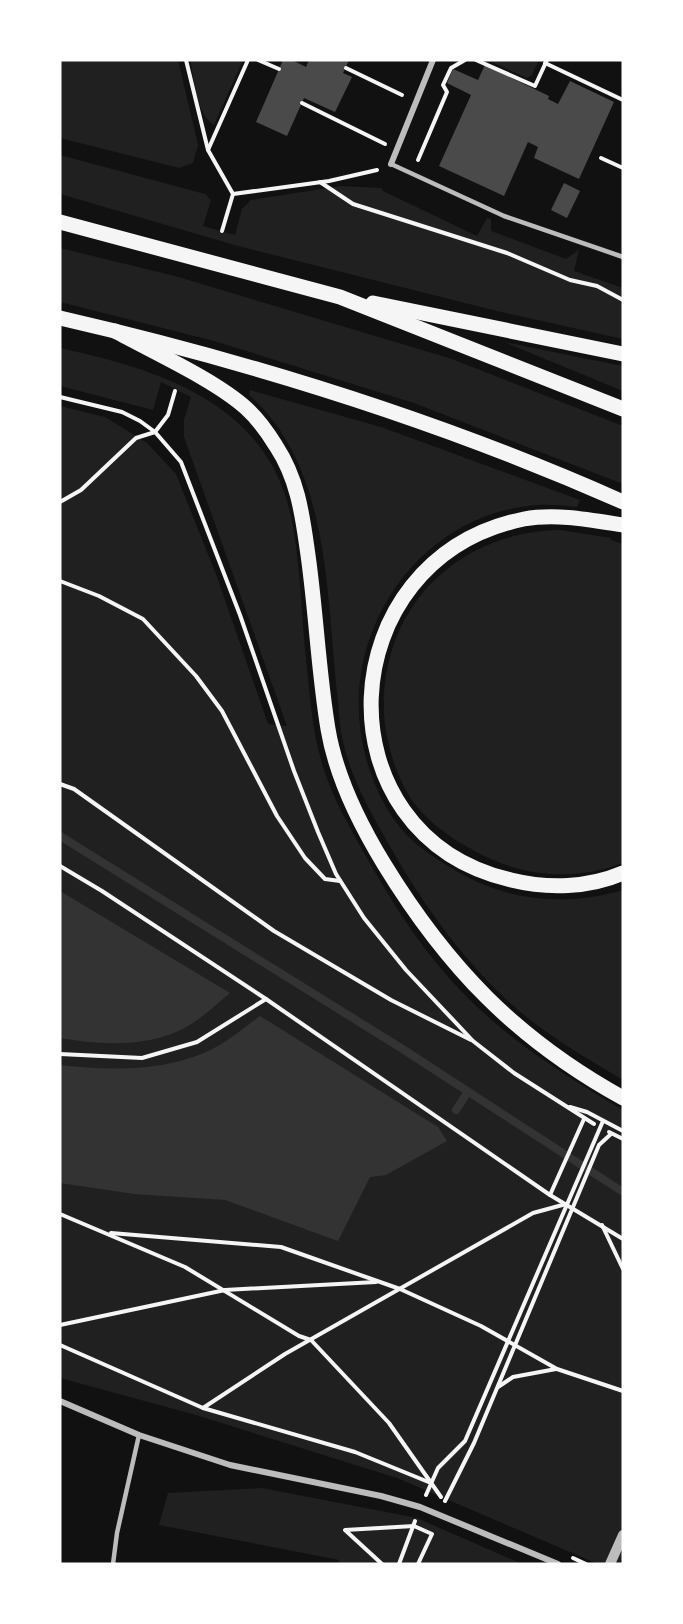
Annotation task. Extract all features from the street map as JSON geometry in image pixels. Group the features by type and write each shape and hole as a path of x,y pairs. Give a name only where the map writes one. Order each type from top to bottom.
{"main road":[{"path":"60,222 340,297 484,324 623,354"},
{"path":"340,297 623,410"},
{"path":"60,318 262,372 418,422 571,478 623,502"},
{"path":"115,331 227,394 247,409 286,464 299,493 313,586 328,730 338,768 375,849 416,915 449,959 503,1014 563,1059 623,1098"},
{"path":"623,525 556,516 526,519 477,534 443,555 411,587 385,628 376,658 371,697 374,736 387,780 415,824 451,853 469,864 503,878 540,885 578,885 623,873"}],"street":[{"path":"391,164 433,60"},
{"path":"60,1401 139,1435 230,1465 381,1496 420,1507 558,1564"},
{"path":"610,1564 623,1535"}],"lane":[{"path":"391,164 504,216 623,257"},
{"path":"113,1564 117,1533 139,1435"}],"path":[{"path":"186,60 208,150 233,194 222,231"},
{"path":"208,150 248,60"},
{"path":"258,60 279,69"},
{"path":"418,160 447,92 443,85 451,68 465,60"},
{"path":"476,60 535,86 546,62 623,100"},
{"path":"346,68 404,96"},
{"path":"302,103 387,145"},
{"path":"601,158 623,168"},
{"path":"233,194 369,173 391,164"},
{"path":"320,182 353,204 507,254 570,280 597,285 623,300"},
{"path":"60,502 81,490 136,438 155,432 168,416 175,391"},
{"path":"60,397 122,412 155,432 181,462 240,615 294,771 341,881 364,918 406,970 473,1041 514,1074 594,1124"},
{"path":"60,581 99,596 143,619 196,676 222,711 277,816 305,858 325,879 341,881"},
{"path":"60,784 74,789 274,931 391,1000 473,1041"},
{"path":"60,866 266,999 550,1195 602,1224 623,1239"},
{"path":"60,1054 142,1058 197,1042 266,999"},
{"path":"567,1106 603,1120 623,1131"},
{"path":"550,1195 584,1119"},
{"path":"426,1495 438,1468 465,1440 603,1120"},
{"path":"60,1214 185,1267 311,1340 390,1423 444,1502 474,1443 599,1145 610,1133 623,1140"},
{"path":"204,1408 285,1354 533,1213 567,1204"},
{"path":"602,1224 623,1269"},
{"path":"106,1232 280,1247 400,1289 508,1340 557,1369 623,1391"},
{"path":"60,1324 225,1290 378,1282"},
{"path":"60,1345 204,1408 355,1452 431,1483"},
{"path":"498,1387 513,1377 557,1369"},
{"path":"382,1564 345,1530 414,1526 432,1534 418,1564"},
{"path":"399,1564 414,1526"}],"shaded area":[{"path":"60,60 178,60 198,145 193,163 179,168 60,138"},
{"path":"190,60 243,60 214,125 203,113 200,105"},
{"path":"487,60 539,60 532,75 527,78"},
{"path":"60,155 205,194 211,200 203,226 235,235 242,209 251,200 341,186 381,188 477,236 487,218 491,219 491,231 566,259 579,250 574,271 623,288 623,339 497,311 238,246 60,194"},
{"path":"60,248 175,276 449,358 623,426 623,484 414,403 214,341 60,302"},
{"path":"504,342 623,366 623,391"},
{"path":"60,348 130,366 164,378 197,394 226,413 252,437 272,466 287,501 291,518 295,538 310,701 320,756 332,792 364,853 417,938 457,987 478,1008 548,1063 623,1110 623,1564 598,1564 397,1478 196,1415 60,1378 60,406 105,417 147,443 176,474 217,577 268,724 287,726 184,437 184,420 191,397 161,382 153,410 60,386"},
{"path":"250,390 381,427 580,500 577,507 537,505 494,513 455,531 422,556 395,588 375,625 363,665 359,707 364,750 380,795 398,826 429,853 473,880 514,894 557,899 601,895 623,890 623,1080 578,1053 520,1012 472,964 427,905 400,863 361,793 346,755 342,736 326,573 310,494 295,457 276,424 249,395"},
{"path":"560,530 611,538 623,544 623,863 573,874 540,873 507,865 470,848 439,828 414,803 402,783 389,748 384,713 386,675 395,640 411,609 432,583 458,561 488,545 523,534"},
{"path":"60,891 230,993 192,1024 156,1039 108,1043 60,1038"},
{"path":"260,1016 438,1127 447,1141 386,1175 370,1177 338,1241 225,1200 134,1194 60,1183 60,1065 140,1068 181,1061 218,1046"},
{"path":"262,1488 417,1518 522,1564 338,1564 339,1560 159,1525 168,1493"}],"building":[{"path":"283,60 292,60 306,67 309,60 349,60 343,73 352,77 335,112 304,98 287,136 256,122"},
{"path":"485,65 549,96 548,99 558,104 570,81 614,102 579,179 534,158 538,147 528,142 504,196 439,166 471,95 447,83 453,69 478,80"},
{"path":"564,183 580,191 567,218 551,210"}],"waterway":[{"path":"60,836 401,1048 623,1192"},
{"path":"456,1110 467,1093"}]}
